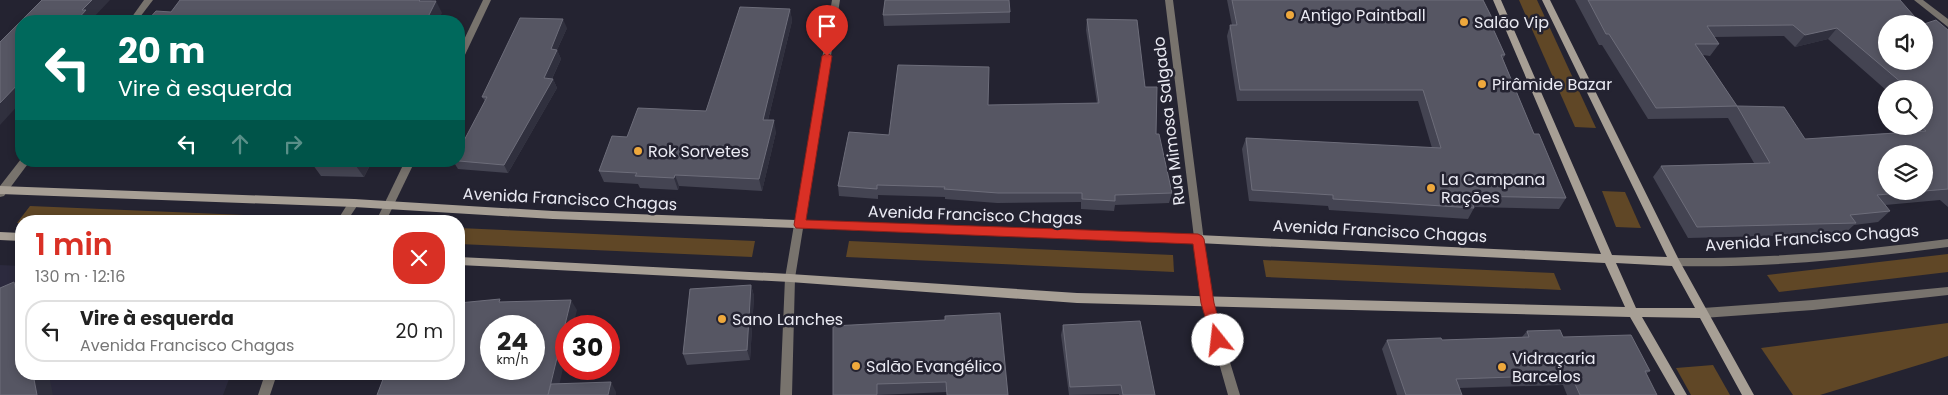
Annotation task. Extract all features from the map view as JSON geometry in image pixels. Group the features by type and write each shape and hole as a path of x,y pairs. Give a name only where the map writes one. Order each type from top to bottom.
{"main road":[{"path":"1497,0 1633,312 1681,395"},
{"path":"1546,0 1675,262 1748,395"},
{"name":"Avenida Francisco Chagas","path":"1,191 354,203 553,215 1198,239 1675,262"},
{"path":"0,236 15,237"},
{"path":"465,261 790,278 1076,298 1207,303 1703,313"}],"street":[{"path":"138,15 149,0"},
{"path":"465,46 487,0"},
{"path":"786,395 790,278 836,0"},
{"name":"Rua Mimosa Salgado","path":"1169,0 1207,303 1234,395"},
{"path":"1918,0 1948,24"},
{"path":"1,191 20,167"},
{"path":"384,215 407,167"},
{"path":"346,215 354,203"},
{"name":"Avenida Francisco Chagas","path":"1675,262 1730,263 1900,249 1948,243"},
{"path":"1703,313 1813,305 1948,291"},
{"path":"264,395 269,380"}],"shaded area":[{"path":"1519,0 1537,0 1596,128 1575,127"},
{"path":"1602,191 1625,192 1641,228 1616,227"},
{"path":"30,206 243,215 23,215"},
{"path":"465,228 755,241 752,257 465,244"},
{"path":"849,241 1173,255 1174,272 846,257"},
{"path":"1948,254 1948,272 1779,292 1767,275"},
{"path":"1263,260 1554,273 1561,290 1266,277"},
{"path":"0,265 15,266 15,380 229,380 223,395 0,395"},
{"path":"1948,323 1948,356 1820,395 1793,395 1761,348"},
{"path":"1713,365 1730,395 1691,395 1676,368"}],"building":[{"path":"42,0 92,0 82,10 86,10 81,15 27,15"},
{"path":"180,0 436,1 429,15 152,15 156,11 171,12"},
{"path":"885,0 1009,0 1010,12 883,15"},
{"path":"1232,0 1483,0 1494,22 1490,22 1505,55 1501,55 1534,134 1539,134 1566,198 1470,196 1474,208 1333,199 1333,195 1252,190 1246,138 1441,148 1423,90 1240,90 1230,25 1237,25"},
{"path":"1588,0 1900,0 1913,15 1878,15 1878,63 1837,28 1805,35 1793,25 1707,26 1719,44 1695,44 1737,106 1656,108 1609,34 1606,34"},
{"path":"740,7 790,9 763,120 774,120 759,179 675,175 674,178 635,176 637,173 599,171 612,136 627,137 638,108 706,111"},
{"path":"520,18 563,19 551,49 557,50 544,78 553,79 504,165 465,162 465,139 487,97 482,97"},
{"path":"1087,19 1137,20 1145,87 1157,87 1156,134 1159,134 1172,193 1115,195 1115,201 1082,199 1082,193 998,193 944,189 945,187 877,185 877,189 838,186 849,132 889,135 898,65 989,67 988,105 1099,103"},
{"path":"1936,20 1948,30 1948,189 1933,190 1933,145 1878,145 1877,195 1878,200 1881,200 1890,211 1850,215 1856,223 1697,227 1661,166 1770,163 1737,106 1784,107 1805,139 1878,134 1933,135 1933,80 1898,80 1887,70 1933,70 1933,21"},
{"path":"15,27 15,87 0,103 0,42"},
{"path":"14,282 15,380 34,380 37,395 0,395 0,288"},
{"name":"Sano Lanches","path":"751,285 747,350 683,354 690,289"},
{"path":"500,299 499,302 571,300 567,315 555,315 555,366 548,395 377,395 383,380 465,380 465,302"},
{"path":"1000,313 1008,395 947,395 946,382 877,384 877,395 833,395 833,326 945,320 945,316"},
{"path":"1140,321 1155,395 1123,395 1121,385 1070,387 1063,325"},
{"path":"1560,330 1563,337 1631,335 1650,371 1645,371 1657,395 1580,395 1571,375 1456,379 1462,395 1406,395 1387,340 1529,337 1527,331"},
{"path":"611,382 608,395 548,395 551,384"}],"place":[{"name":"Antigo Paintball","path":"1290,15"},
{"name":"Salão Vip","path":"1464,22"},
{"name":"Pirâmide Bazar","path":"1482,84"},
{"name":"Rok Sorvetes","path":"638,151"},
{"name":"La Campana Rações","path":"1431,188"},
{"name":"Sano Lanches","path":"722,319"},
{"name":"Salão Evangélico","path":"856,366"},
{"name":"Vidraçaria Barcelos","path":"1502,367"}],"route":[{"path":"827,56 800,225 1198,239 1207,303 1218,340"}]}
